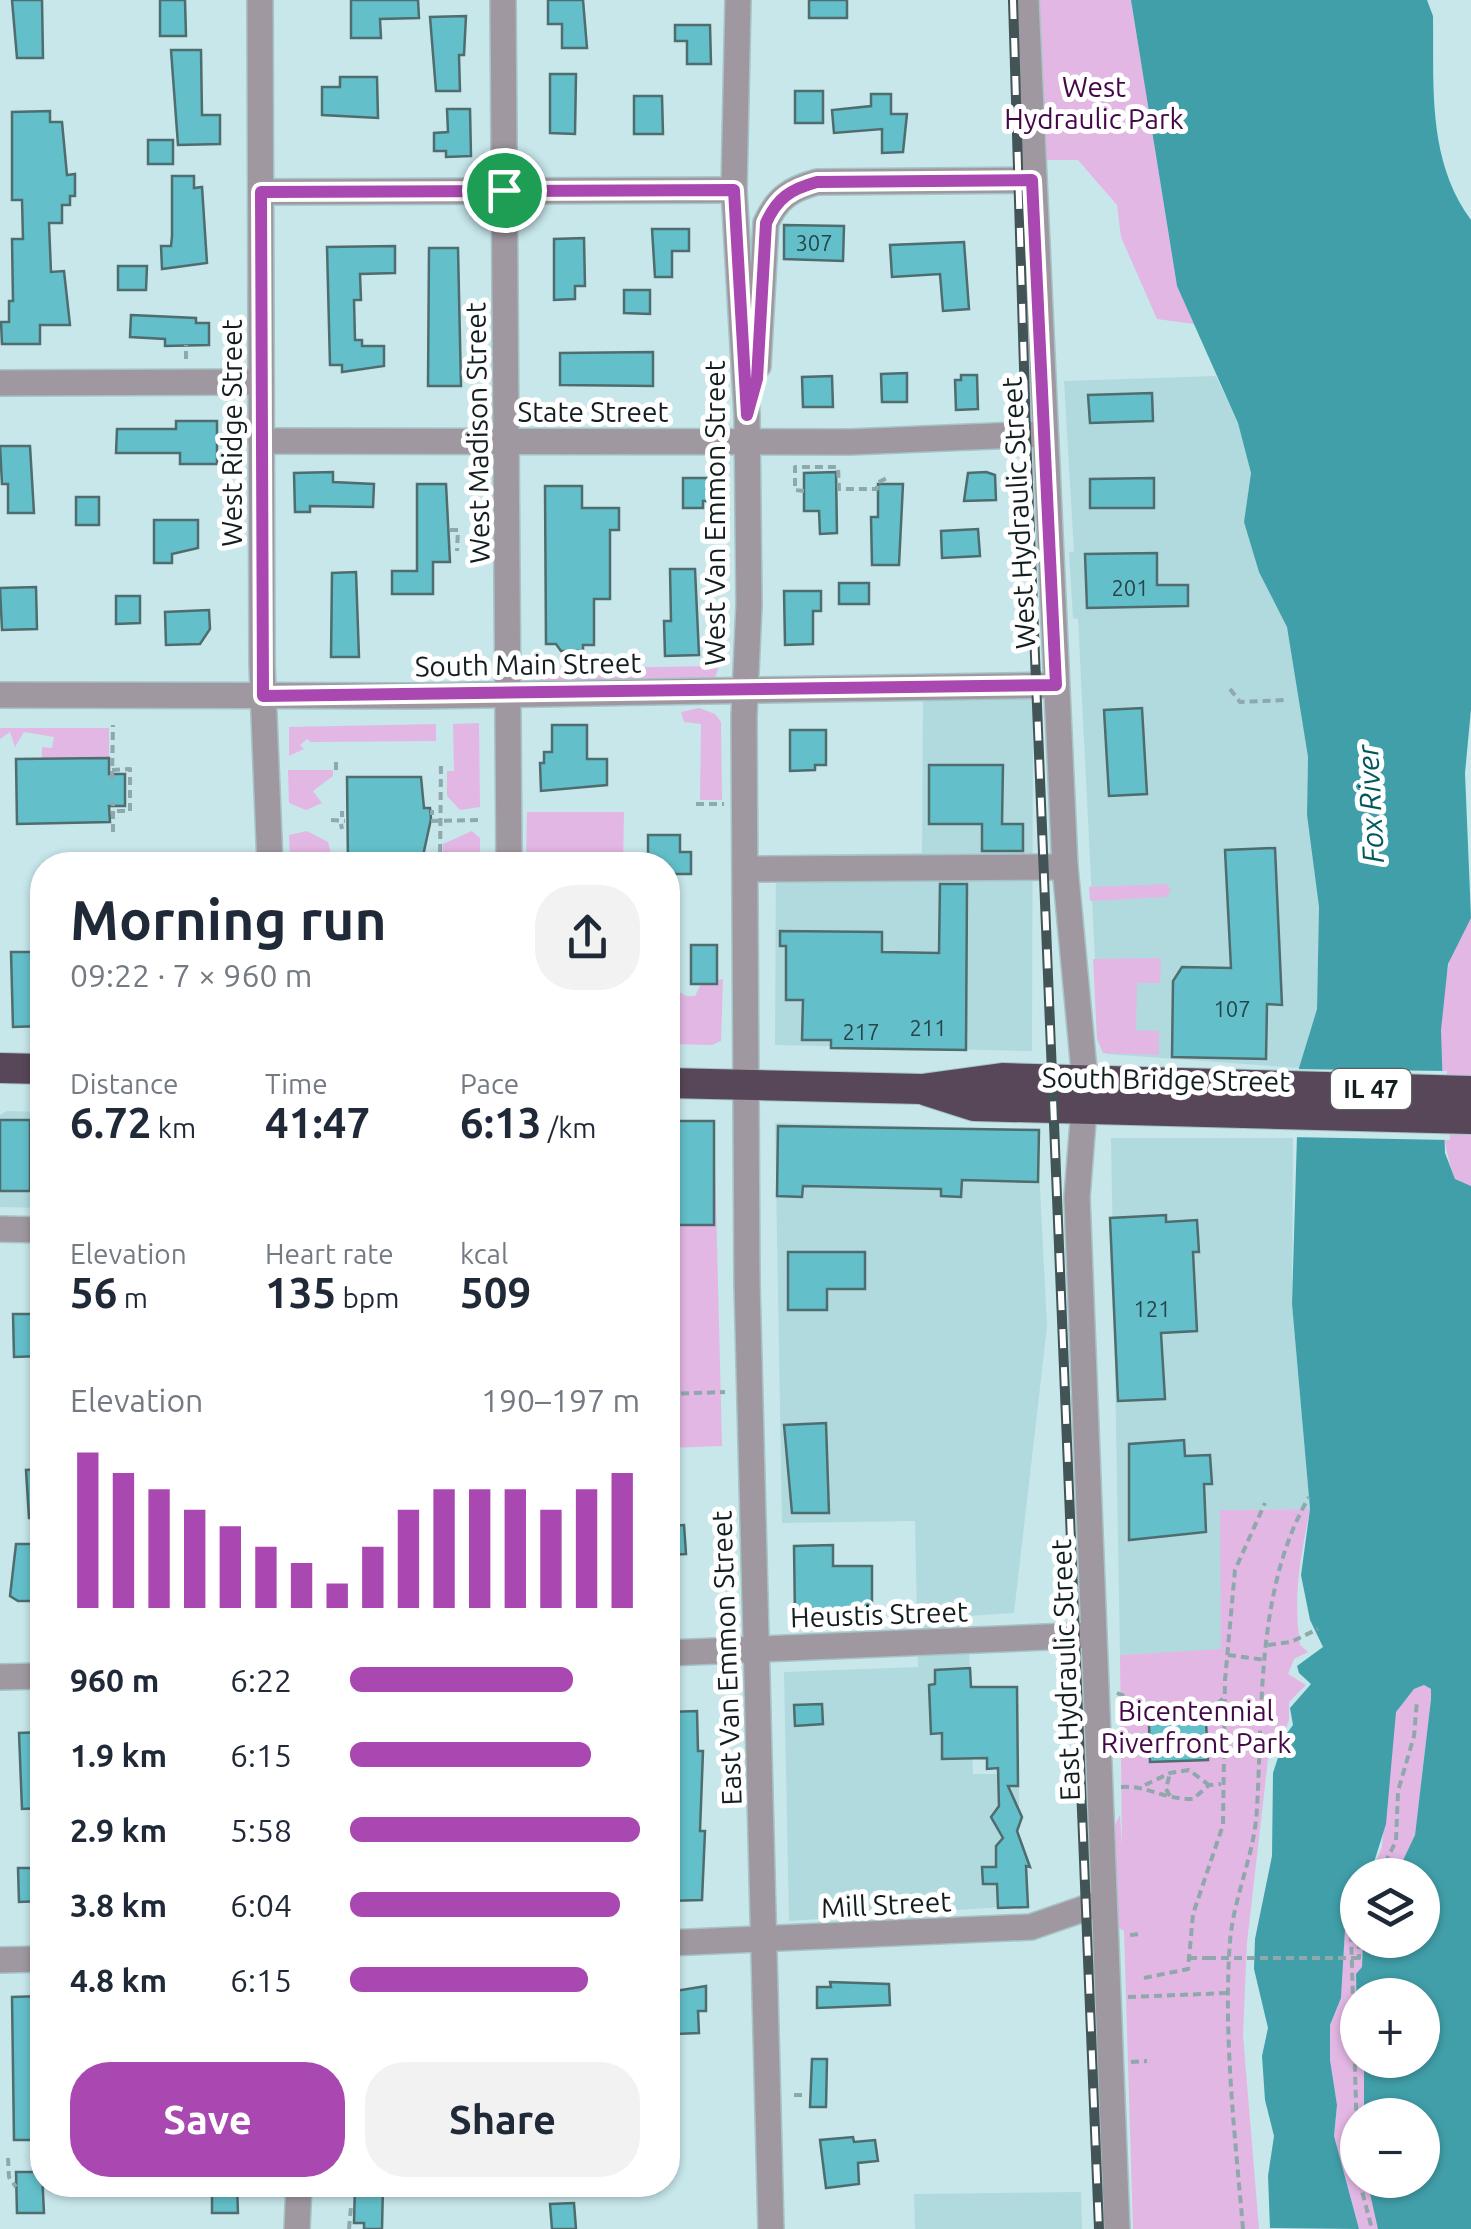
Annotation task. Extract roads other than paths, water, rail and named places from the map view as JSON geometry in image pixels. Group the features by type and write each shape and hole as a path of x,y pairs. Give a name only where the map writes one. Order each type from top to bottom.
{"highway":[{"path":"0,1068 30,1069"},
{"name":"South Bridge Street","path":"680,1083 922,1089 974,1106 1084,1095 1270,1100 1471,1092"},
{"name":"South Bridge Street","path":"1270,1100 1471,1119"}],"street":[{"name":"West Ridge Street","path":"260,0 263,696 269,852"},
{"name":"West Madison Street","path":"503,0 509,852"},
{"name":"West Van Emmon Street","path":"738,0 734,190 747,428 747,1086"},
{"name":"West Hydraulic Street","path":"1026,0 1065,867 1084,1095"},
{"path":"747,428 757,379 766,223 775,202 798,187 817,182 1032,180"},
{"path":"261,192 734,190"},
{"path":"0,383 260,382"},
{"name":"State Street","path":"261,440 506,441 747,428 1045,434"},
{"name":"South Main Street","path":"0,696 508,695 1056,685"},
{"path":"747,869 1065,867"},
{"name":"East Van Emmon Street","path":"747,1086 747,1283 771,2229"},
{"name":"East Hydraulic Street","path":"1084,1095 1077,1197 1117,2229"},
{"path":"0,1230 30,1230"},
{"name":"Heustis Street","path":"680,1652 1093,1636"},
{"path":"0,1677 30,1684"},
{"name":"Mill Street","path":"680,1943 1031,1927 1103,1902"},
{"path":"0,1960 30,1959"},
{"path":"296,2229 298,2197"}],"water":[{"name":"Fox River","path":"1131,0 1427,0 1433,16 1434,96 1440,148 1457,197 1471,220 1471,709 1465,773 1471,918 1448,964 1441,1030 1445,1153 1455,1179 1471,1186 1471,2229 1378,2229 1371,2198 1440,2198 1440,2098 1364,2098 1364,2078 1440,2078 1440,1978 1356,1978 1362,1958 1440,1958 1440,1858 1404,1858 1415,1835 1431,1699 1431,1689 1424,1685 1414,1689 1396,1712 1386,1824 1375,1858 1340,1858 1340,1958 1343,1958 1340,2000 1330,2025 1330,2060 1337,2105 1334,2136 1340,2158 1340,2198 1351,2198 1359,2229 1270,2228 1268,2176 1274,2136 1265,2100 1262,2056 1268,2028 1254,1969 1255,1939 1272,1856 1273,1773 1285,1736 1293,1725 1290,1708 1311,1684 1297,1666 1323,1647 1310,1620 1301,1575 1310,1509 1292,1304 1299,1068 1317,1009 1319,907 1307,815 1308,757 1287,627 1259,572 1244,522 1251,473 1238,423 1177,286"}],"railway":[{"path":"1013,0 1026,435 1099,2229"}],"park label":[{"name":"West Hydraulic Park","path":"1094,102"},
{"name":"Bicentennial Riverfront Park","path":"1196,1726"}]}
